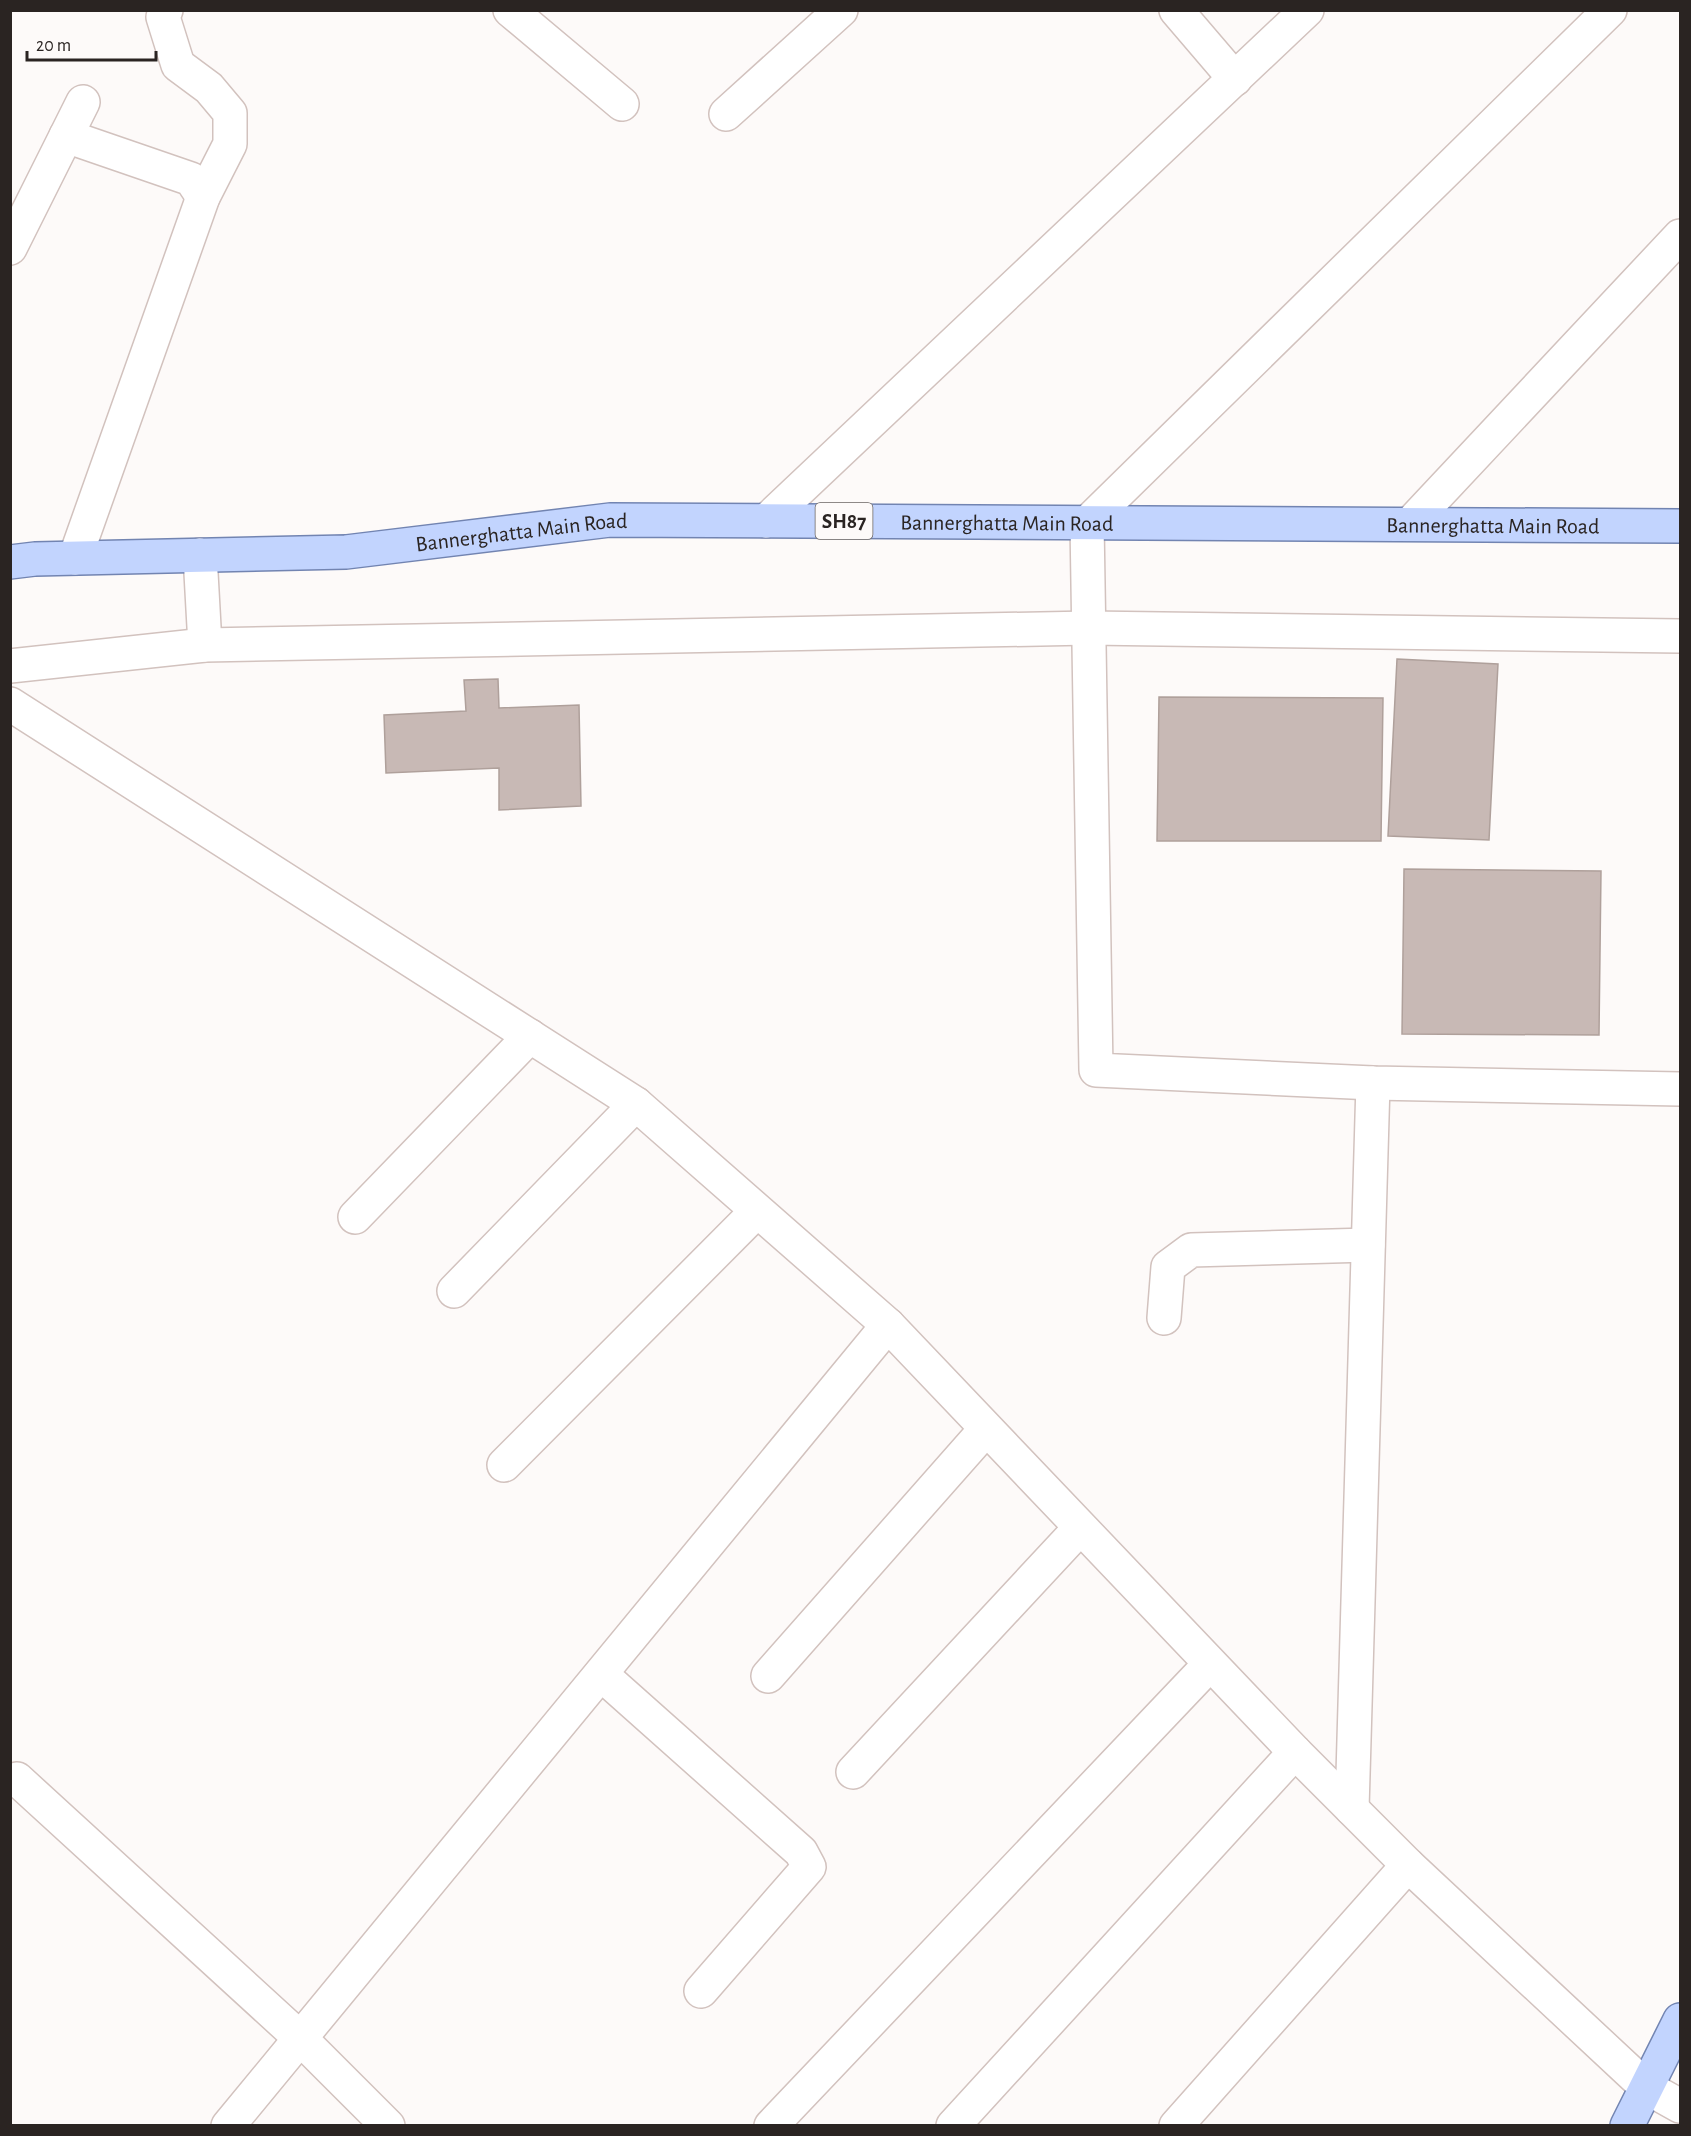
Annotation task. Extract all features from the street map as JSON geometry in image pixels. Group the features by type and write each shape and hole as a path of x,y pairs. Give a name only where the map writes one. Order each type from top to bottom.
{"main road":[{"name":"Bannerghatta Main Road","path":"10,562 35,559 346,552 610,520 1680,526"},
{"path":"1627,2126 1680,2020"}],"street":[{"path":"75,558 203,197 230,144 230,113 209,88 178,65 163,17 166,10"},
{"path":"510,10 622,104"},
{"path":"726,114 841,10"},
{"path":"1176,10 1235,79"},
{"path":"766,521 1307,10"},
{"path":"1610,10 1087,523 1096,1070 1373,1083 1680,1089"},
{"path":"10,248 82,102"},
{"path":"66,136 191,179 203,197"},
{"path":"1410,524 1680,236"},
{"path":"200,555 205,645"},
{"path":"10,666 205,645 1089,628 1680,636"},
{"path":"10,704 636,1104 888,1325 1210,1664 1408,1865 1646,2087 1680,2106"},
{"path":"355,1217 530,1036"},
{"path":"1352,1809 1373,1083"},
{"path":"454,1292 636,1104"},
{"path":"504,1465 757,1211"},
{"path":"1164,1318 1168,1267 1191,1250 1368,1245"},
{"path":"228,2126 888,1325"},
{"path":"768,1676 987,1429"},
{"path":"853,1772 1080,1528"},
{"path":"771,2126 1210,1664"},
{"path":"601,1674 801,1852 809,1868 701,1991"},
{"path":"953,2126 1295,1752"},
{"path":"18,1779 300,2038 388,2126"},
{"path":"1176,2126 1408,1865"}],"building":[{"path":"1397,659 1498,664 1489,840 1388,836"},
{"path":"498,679 499,708 579,705 581,806 499,810 499,768 386,773 384,715 466,711 464,680"},
{"path":"1159,697 1383,698 1381,841 1157,841"},
{"path":"1404,869 1601,871 1599,1035 1402,1034"}]}
